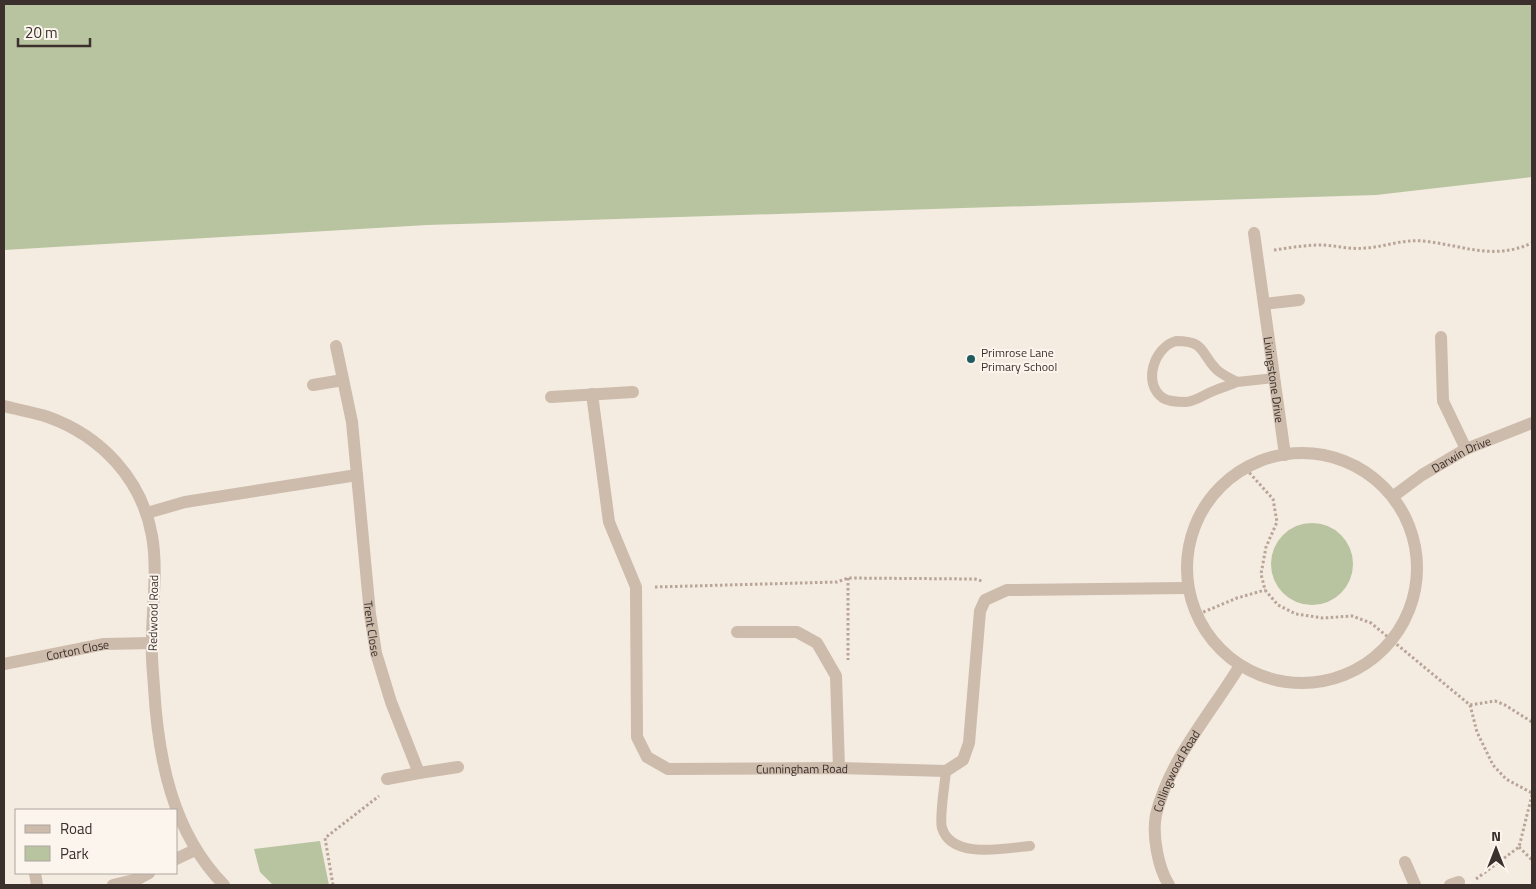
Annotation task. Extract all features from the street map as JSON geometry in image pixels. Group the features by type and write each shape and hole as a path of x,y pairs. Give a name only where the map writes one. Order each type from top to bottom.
{"street":[{"name":"Livingstone Drive","path":"1254,233 1285,455"},
{"path":"1264,304 1299,300"},
{"path":"1441,337 1443,401 1466,449"},
{"name":"Trent Close","path":"336,346 352,422 370,614 376,653 391,702 419,773"},
{"path":"313,385 343,380"},
{"path":"551,397 633,392"},
{"name":"Cunningham Road","path":"592,394 609,522 636,587 637,737 647,757 668,769 839,768 946,770"},
{"name":"Redwood Road","path":"4,406 47,416 85,434 114,459 132,483 147,514 152,536 155,572 152,643 156,721 165,772 175,809"},
{"name":"Darwin Drive","path":"1395,495 1422,475 1466,449 1532,423"},
{"path":"1311,454 1341,460 1373,475 1395,495 1411,526 1419,561 1416,592 1407,622 1392,641 1372,659 1355,669 1318,680 1299,682 1259,675 1238,667 1216,650 1194,616 1186,588 1187,557 1194,528 1208,504 1225,484 1246,469 1266,460 1285,455 1311,454"},
{"path":"147,514 185,502 357,475"},
{"path":"946,770 963,760 968,743 980,611 985,600 1007,590 1186,588"},
{"path":"737,632 797,632 817,643 836,676 839,768"},
{"name":"Corton Close","path":"4,664 104,644 152,643"},
{"name":"Collingwood Road","path":"1169,885 1164,878 1156,847 1156,816 1166,785 1185,750 1223,694 1238,667"},
{"path":"387,779 458,767"},
{"name":"Redwood Road","path":"178,814 195,850 214,876 224,885"},
{"path":"178,858 195,850"},
{"path":"1405,862 1415,885"},
{"path":"113,885 147,874"}],"lane":[{"path":"1237,382 1215,368 1203,350 1195,344 1186,341 1170,343 1160,350 1154,363 1154,386 1162,397 1168,400 1188,402 1199,400 1212,391 1237,382 1275,378"},
{"path":"946,770 942,806 942,828 951,841 963,848 976,850 1030,846"}],"path":[{"path":"1257,252 1322,245 1365,248 1422,241 1481,252 1504,251 1532,244"},
{"path":"1246,469 1273,499 1277,522 1266,546 1261,574 1265,590 1278,605 1296,614 1323,618 1352,616 1371,623 1470,705 1478,732 1494,765 1506,779 1532,794 1519,847 1472,882 1454,884"},
{"path":"836,676 848,671 848,578"},
{"path":"636,587 838,582 848,578 975,579 1007,590"},
{"path":"1194,616 1238,598 1265,590"},
{"path":"1470,705 1495,701 1532,722"},
{"path":"333,885 325,838 388,789 387,779"},
{"path":"1519,847 1532,860"}],"green space":[{"path":"4,4 1532,4 1532,177 1376,195 427,225 4,250"},
{"path":"1312,523 1328,527 1341,535 1349,548 1353,564 1349,580 1341,593 1328,601 1312,605 1296,601 1283,593 1275,580 1271,564 1275,548 1283,535 1296,527"},
{"path":"320,841 329,885 273,885 260,872 254,849"}],"place":[{"name":"Primrose Lane Primary School","path":"971,359"}]}
